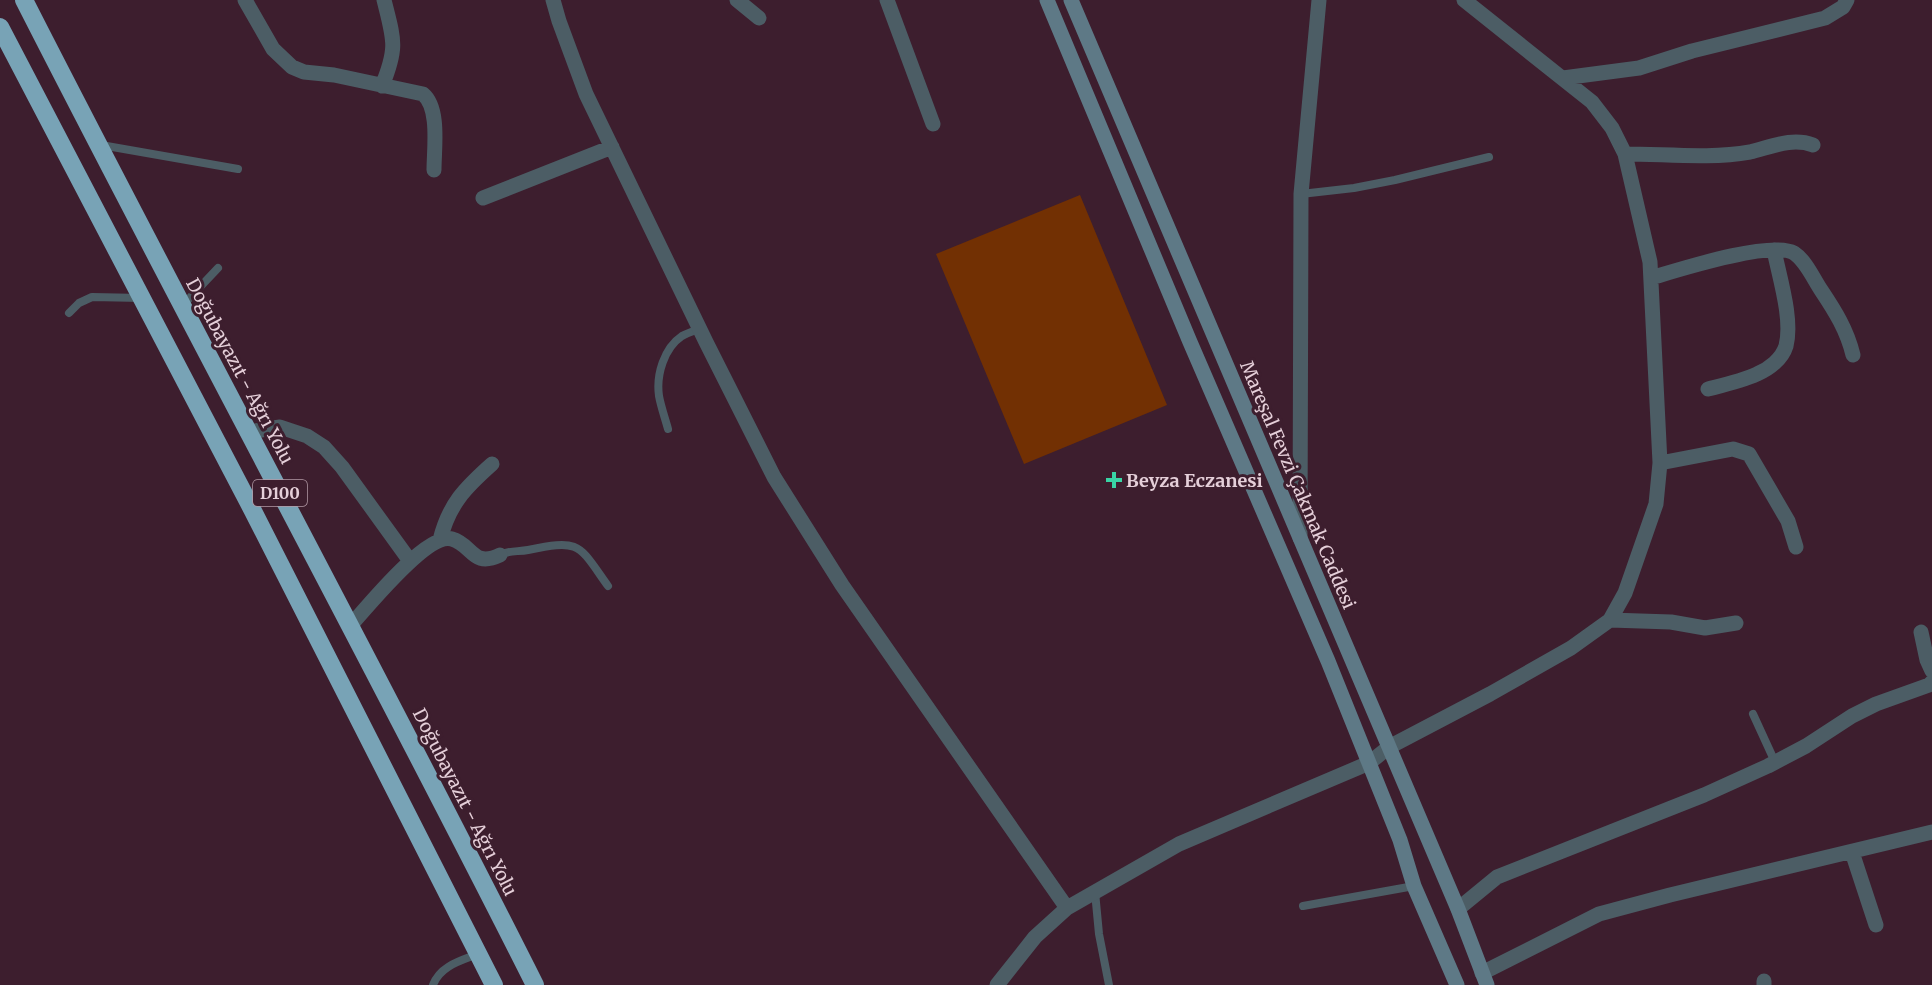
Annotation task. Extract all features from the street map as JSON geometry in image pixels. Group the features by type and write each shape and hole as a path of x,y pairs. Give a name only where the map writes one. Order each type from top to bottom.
{"highway":[{"name":"Doğubayazıt - Ağrı Yolu","path":"24,0 181,307 351,625 535,985"},
{"name":"D100","path":"0,27 142,298 494,985"}],"street":[{"path":"245,0 273,49 292,67 304,72 334,75 423,94 430,99 434,117 434,170"},
{"path":"382,86 391,65 394,39 384,0"},
{"path":"553,0 586,94 774,477 842,585 1066,908"},
{"path":"737,0 759,18"},
{"path":"887,0 933,124"},
{"path":"1047,0 1190,342 1328,661 1400,840 1414,886 1457,985"},
{"name":"Mareşal Fevzi Çakmak Caddesi","path":"1071,0 1458,909 1484,979"},
{"path":"1300,541 1301,194 1319,0"},
{"path":"997,985 1035,937 1066,908 1179,844 1369,763 1389,747 1561,654 1610,620 1625,593 1656,504 1660,463 1650,261 1625,154 1612,128 1592,102 1464,0"},
{"path":"1563,78 1640,68 1736,39 1825,18 1843,7 1847,0"},
{"path":"1625,154 1715,155 1749,152 1794,141 1813,145"},
{"path":"483,198 612,147"},
{"path":"1708,390 1756,375 1772,365 1781,356 1786,346 1786,311 1774,250"},
{"path":"1651,278 1719,259 1785,250 1795,254 1806,265 1842,322 1854,355"},
{"path":"248,432 280,427 307,436 324,447 342,467 410,561"},
{"path":"1660,463 1733,449 1749,454 1784,514 1796,547"},
{"path":"440,540 449,512 464,490 492,464"},
{"path":"351,625 410,561 440,540 447,538 455,540 484,560 500,555"},
{"path":"1610,620 1671,622 1705,628 1736,623"},
{"path":"1921,632 1924,651 1932,671"},
{"path":"1458,909 1497,877 1704,795 1806,746 1851,716 1932,682"},
{"path":"1484,979 1599,914 1932,832"},
{"path":"1852,852 1876,925"}],"lane":[{"path":"98,144 238,169"},
{"path":"1301,194 1354,188 1395,180 1489,157"},
{"path":"181,307 218,268"},
{"path":"69,313 79,303 92,297 142,298"},
{"path":"668,429 659,395 659,374 666,355 675,342 683,335 700,328"},
{"path":"500,555 509,551 566,544 586,554 608,586"},
{"path":"1753,714 1775,762"},
{"path":"1303,906 1414,886"},
{"path":"1095,892 1099,934 1108,985"},
{"path":"433,985 441,971 478,953"}],"shaded area":[{"path":"1080,195 1167,405 1024,464 936,254"}],"place":[{"name":"Beyza Eczanesi","path":"1114,480"}]}
